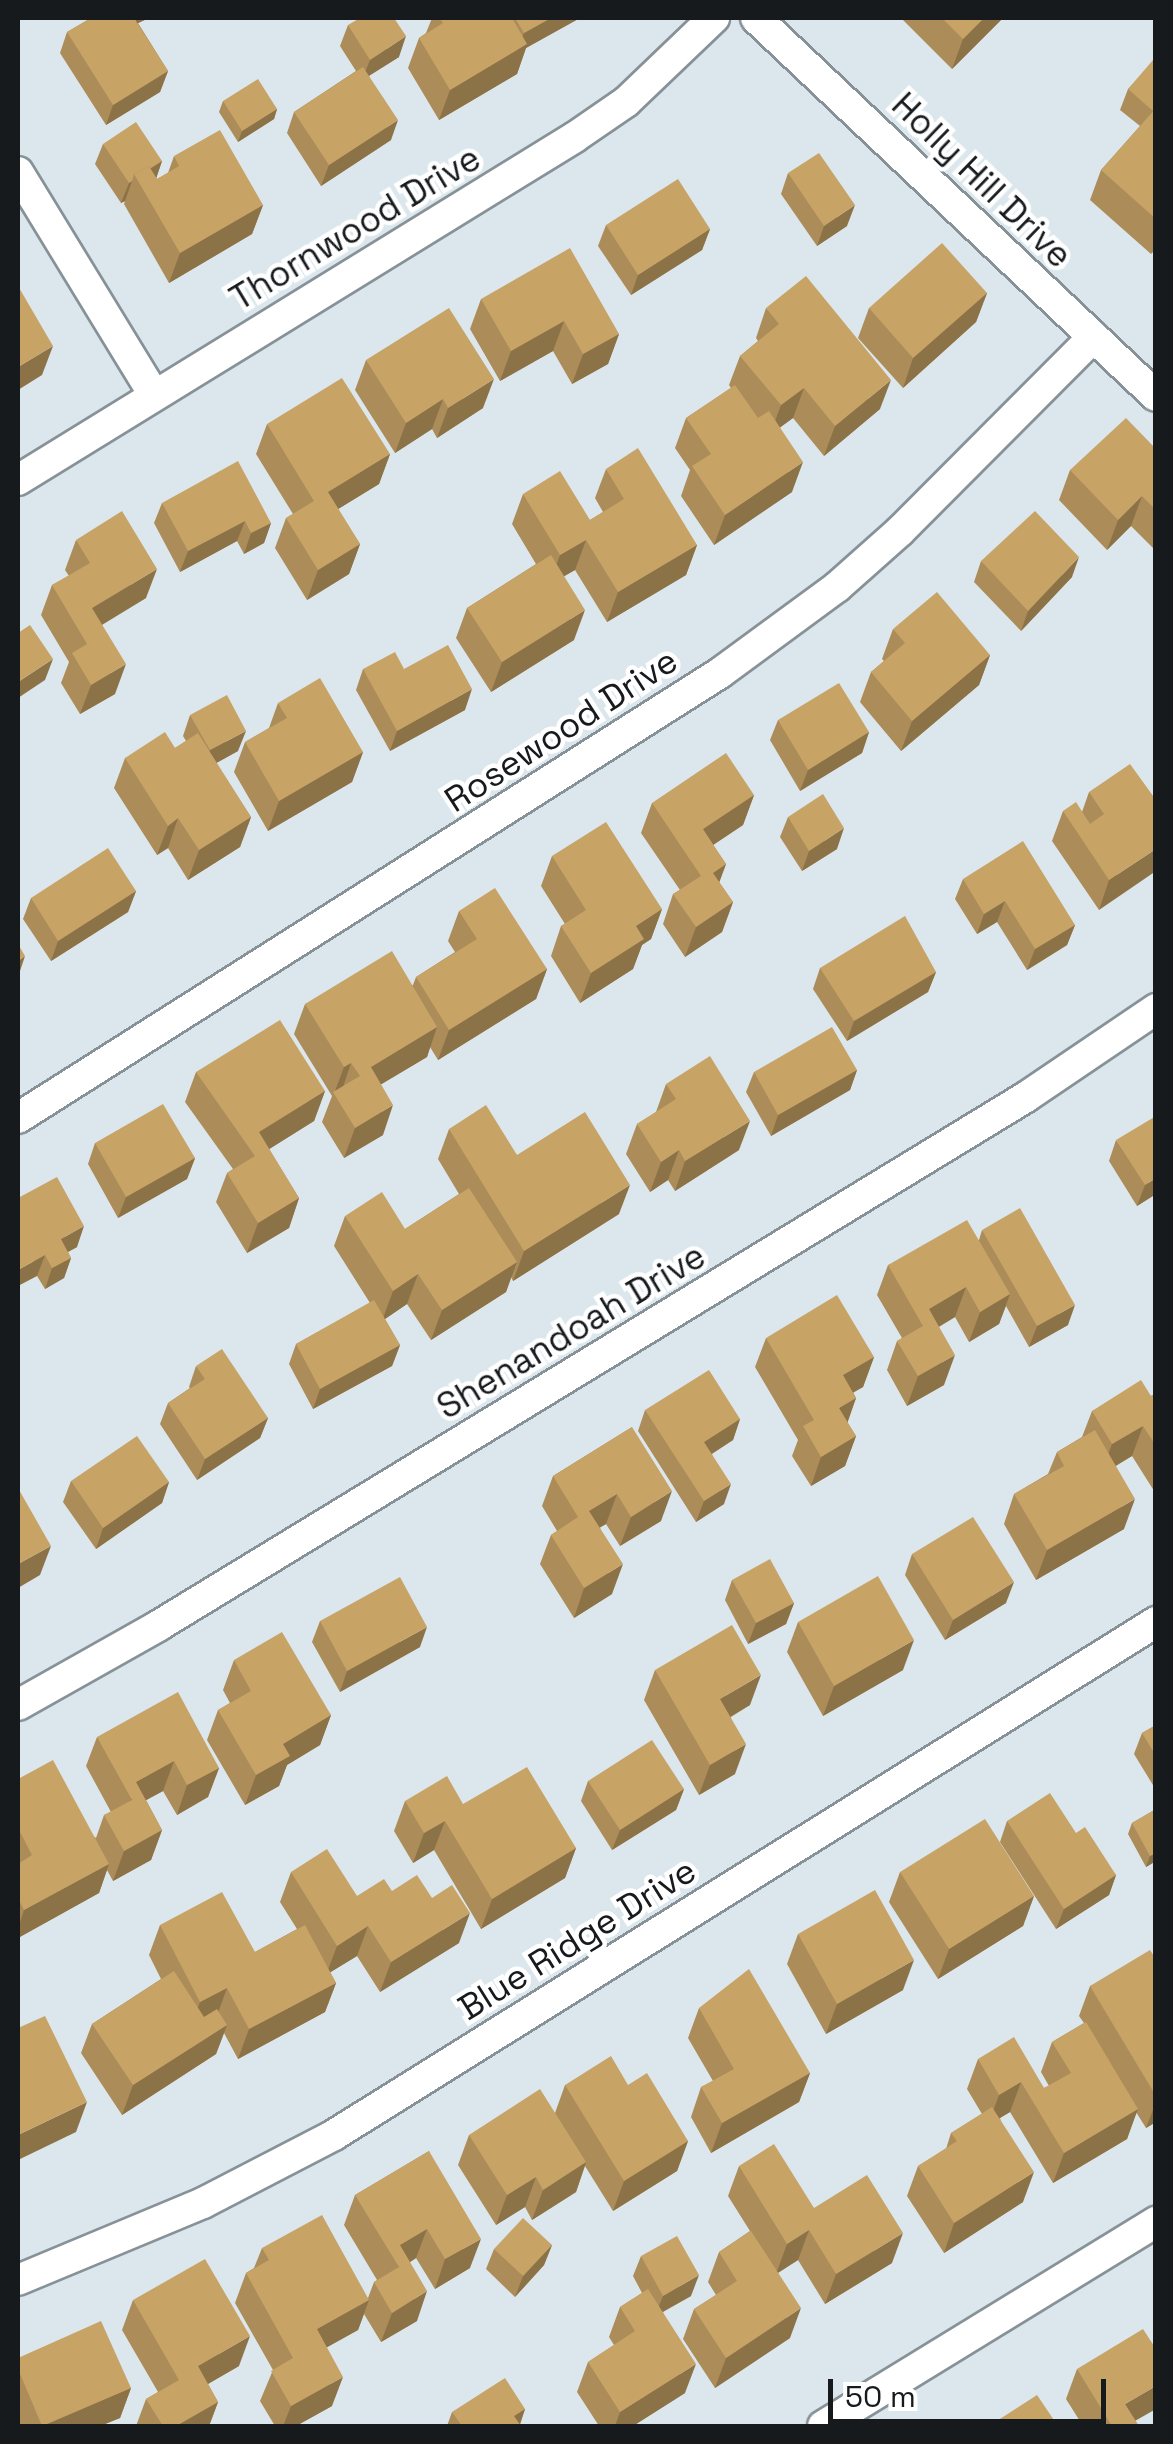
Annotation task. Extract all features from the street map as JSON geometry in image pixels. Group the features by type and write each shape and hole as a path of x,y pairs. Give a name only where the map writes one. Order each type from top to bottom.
{"street":[{"name":"Thornwood Drive","path":"18,480 576,137 626,102 714,18"},
{"name":"Holly Hill Drive","path":"756,18 1156,396"},
{"path":"18,172 154,395"},
{"name":"Rosewood Drive","path":"18,1118 734,662 900,531 1093,337"},
{"name":"Shenandoah Drive","path":"18,1705 158,1626 1010,1107 1156,1009"},
{"name":"Blue Ridge Drive","path":"18,2280 203,2203 334,2136 1156,1622"},
{"path":"824,2426 1156,2222"}],"building":[{"path":"91,18 134,18 168,71 113,105 67,32"},
{"path":"360,18 394,18 406,36 370,60 348,25"},
{"path":"439,18 512,18 527,44 450,90 419,38 443,23"},
{"path":"515,18 551,18 524,33"},
{"path":"942,18 984,18 963,39"},
{"path":"1153,60 1156,108 1153,111 1128,89"},
{"path":"363,67 398,120 329,165 294,112"},
{"path":"258,79 277,109 242,131 223,101"},
{"path":"1156,108 1156,219 1101,170"},
{"path":"136,122 162,161 134,174 129,183 103,144"},
{"path":"220,130 263,205 180,253 134,174 149,166 157,179 179,166 174,156"},
{"path":"819,153 855,205 824,226 788,173"},
{"path":"678,179 710,229 638,275 606,225"},
{"path":"942,243 987,293 913,358 869,308"},
{"path":"570,248 619,334 583,354 564,321 511,351 481,299"},
{"path":"806,276 891,380 835,426 804,388 781,405 740,356 779,324 766,308"},
{"path":"18,286 53,346 18,367"},
{"path":"449,308 494,379 448,408 443,399 406,423 366,360"},
{"path":"342,378 390,454 328,492 360,544 318,570 286,518 314,501 267,424"},
{"path":"735,385 758,418 769,411 803,462 725,515 692,466 711,454 686,418"},
{"path":"1126,418 1156,449 1156,510 1142,496 1118,520 1070,470"},
{"path":"638,448 697,545 618,592 586,540 560,555 523,494 560,471 590,520 624,499 606,469"},
{"path":"238,461 271,523 251,533 245,521 188,551 162,503"},
{"path":"122,511 157,569 92,608 126,664 91,685 72,653 87,644 52,585 90,563 76,540"},
{"path":"1035,511 1079,557 1028,611 981,561"},
{"path":"551,555 585,610 502,662 467,608"},
{"path":"937,592 990,655 912,721 871,672 905,643 893,629"},
{"path":"30,625 53,659 18,682 18,633"},
{"path":"448,645 472,689 397,731 363,669 395,652 404,669"},
{"path":"320,678 363,752 279,801 245,742 287,718 278,703"},
{"path":"839,683 869,732 808,770 778,720"},
{"path":"227,695 246,731 210,750 190,715"},
{"path":"165,732 175,748 198,733 251,817 199,850 178,818 168,826 125,758"},
{"path":"726,753 754,795 703,829 726,864 713,873 733,902 696,927 673,894 701,876 652,803"},
{"path":"1130,764 1156,800 1156,849 1109,880 1063,811 1076,802 1090,824 1104,814 1089,792"},
{"path":"823,794 844,828 809,851 788,817"},
{"path":"606,822 662,909 636,926 644,939 591,973 561,926 586,910 552,856"},
{"path":"1023,841 1075,925 1035,949 1005,901 984,914 963,879"},
{"path":"108,848 136,891 58,941 31,898"},
{"path":"495,888 547,969 449,1030 416,977 477,939 459,911"},
{"path":"905,916 936,972 854,1021 820,968"},
{"path":"392,951 437,1027 371,1067 393,1105 355,1128 333,1092 360,1076 351,1063 344,1067 305,1004"},
{"path":"280,1020 325,1091 259,1132 299,1198 258,1223 227,1173 255,1156 196,1072"},
{"path":"832,1027 857,1070 778,1115 754,1072"},
{"path":"710,1056 750,1121 685,1161 679,1150 661,1162 637,1124 676,1099 666,1084"},
{"path":"163,1104 195,1158 126,1197 95,1143"},
{"path":"486,1105 517,1155 585,1112 630,1185 524,1251 449,1129"},
{"path":"1156,1116 1156,1178 1145,1185 1116,1140"},
{"path":"57,1177 84,1226 61,1239 71,1258 52,1268 45,1255 18,1270 18,1198"},
{"path":"469,1188 517,1262 442,1310 418,1274 393,1291 345,1216 382,1192 405,1229"},
{"path":"1020,1208 1075,1305 1037,1326 982,1230"},
{"path":"967,1220 1010,1294 980,1312 966,1287 929,1309 955,1355 918,1376 897,1341 923,1326 888,1265"},
{"path":"837,1295 874,1357 843,1375 856,1398 839,1408 856,1436 821,1457 803,1426 814,1420 766,1338"},
{"path":"374,1300 400,1345 320,1389 296,1344"},
{"path":"222,1349 268,1418 205,1459 168,1403 205,1379 196,1366"},
{"path":"709,1370 740,1419 704,1442 731,1484 704,1501 645,1410"},
{"path":"1141,1380 1151,1396 1156,1393 1156,1446 1143,1426 1112,1444 1092,1411"},
{"path":"632,1427 672,1491 631,1517 617,1494 589,1511 623,1564 584,1588 551,1535 578,1517 553,1476"},
{"path":"1095,1430 1135,1499 1047,1550 1014,1494 1064,1466 1057,1452"},
{"path":"137,1436 169,1482 103,1528 71,1481"},
{"path":"18,1488 51,1546 18,1564"},
{"path":"973,1517 1014,1582 953,1620 912,1554"},
{"path":"770,1559 794,1603 756,1623 732,1580"},
{"path":"878,1576 914,1640 834,1686 798,1622"},
{"path":"400,1577 427,1627 347,1671 320,1621"},
{"path":"732,1625 761,1675 720,1699 746,1744 710,1765 655,1670"},
{"path":"282,1632 331,1715 283,1744 290,1756 256,1775 218,1710 251,1691 234,1660"},
{"path":"178,1692 219,1768 187,1785 174,1761 136,1782 162,1830 124,1851 104,1815 132,1800 97,1737"},
{"path":"1156,1725 1156,1756 1142,1733"},
{"path":"652,1740 684,1789 620,1830 588,1781"},
{"path":"53,1760 109,1864 24,1910 18,1898 18,1864 32,1855 18,1828 18,1779"},
{"path":"527,1767 576,1848 492,1899 445,1821 424,1833 405,1801 447,1776 463,1804"},
{"path":"1050,1793 1076,1833 1085,1827 1116,1875 1064,1909 1007,1821"},
{"path":"1156,1809 1156,1853 1150,1856 1132,1823"},
{"path":"985,1819 1034,1896 949,1949 900,1872"},
{"path":"327,1849 357,1896 384,1879 392,1891 417,1875 432,1898 452,1885 470,1913 391,1962 368,1926 337,1946 291,1872"},
{"path":"875,1890 914,1960 837,2004 798,1934"},
{"path":"222,1892 255,1952 305,1925 336,1983 249,2029 227,1988 200,2002 160,1925"},
{"path":"1150,1950 1156,1959 1156,2096 1090,1986"},
{"path":"749,1969 810,2073 722,2123 701,2087 734,2069 699,2008"},
{"path":"174,1971 204,2017 217,2009 227,2025 133,2085 92,2024"},
{"path":"45,2016 87,2102 18,2135 18,2028"},
{"path":"1086,2022 1138,2109 1064,2153 1021,2082 999,2095 978,2059 1014,2037 1044,2088 1071,2073 1052,2042"},
{"path":"611,2056 628,2085 647,2073 688,2141 624,2181 565,2085"},
{"path":"540,2089 586,2162 543,2190 536,2177 507,2195 469,2135"},
{"path":"992,2107 1034,2172 954,2223 918,2166 957,2141 951,2133"},
{"path":"774,2144 814,2208 867,2175 903,2233 836,2274 809,2230 787,2244 739,2166"},
{"path":"429,2151 481,2239 445,2259 427,2229 400,2245 427,2291 392,2313 374,2282 399,2267 355,2195"},
{"path":"322,2215 369,2300 317,2329 343,2377 291,2406 271,2371 293,2358 246,2273 269,2260 262,2248"},
{"path":"523,2218 552,2245 523,2276 494,2249"},
{"path":"751,2231 801,2308 726,2358 694,2309 737,2281 719,2252"},
{"path":"677,2236 699,2275 663,2296 641,2256"},
{"path":"205,2259 250,2336 198,2366 218,2402 176,2426 163,2426 146,2399 179,2380 133,2300"},
{"path":"648,2289 696,2364 620,2412 588,2362 635,2331 620,2307"},
{"path":"101,2321 131,2388 42,2426 18,2369 18,2358"},
{"path":"1143,2329 1156,2349 1156,2386 1125,2404 1139,2426 1112,2426 1077,2369"},
{"path":"505,2378 525,2409 514,2416 521,2426 462,2426 452,2412"},
{"path":"1037,2395 1058,2426 989,2426"}]}
